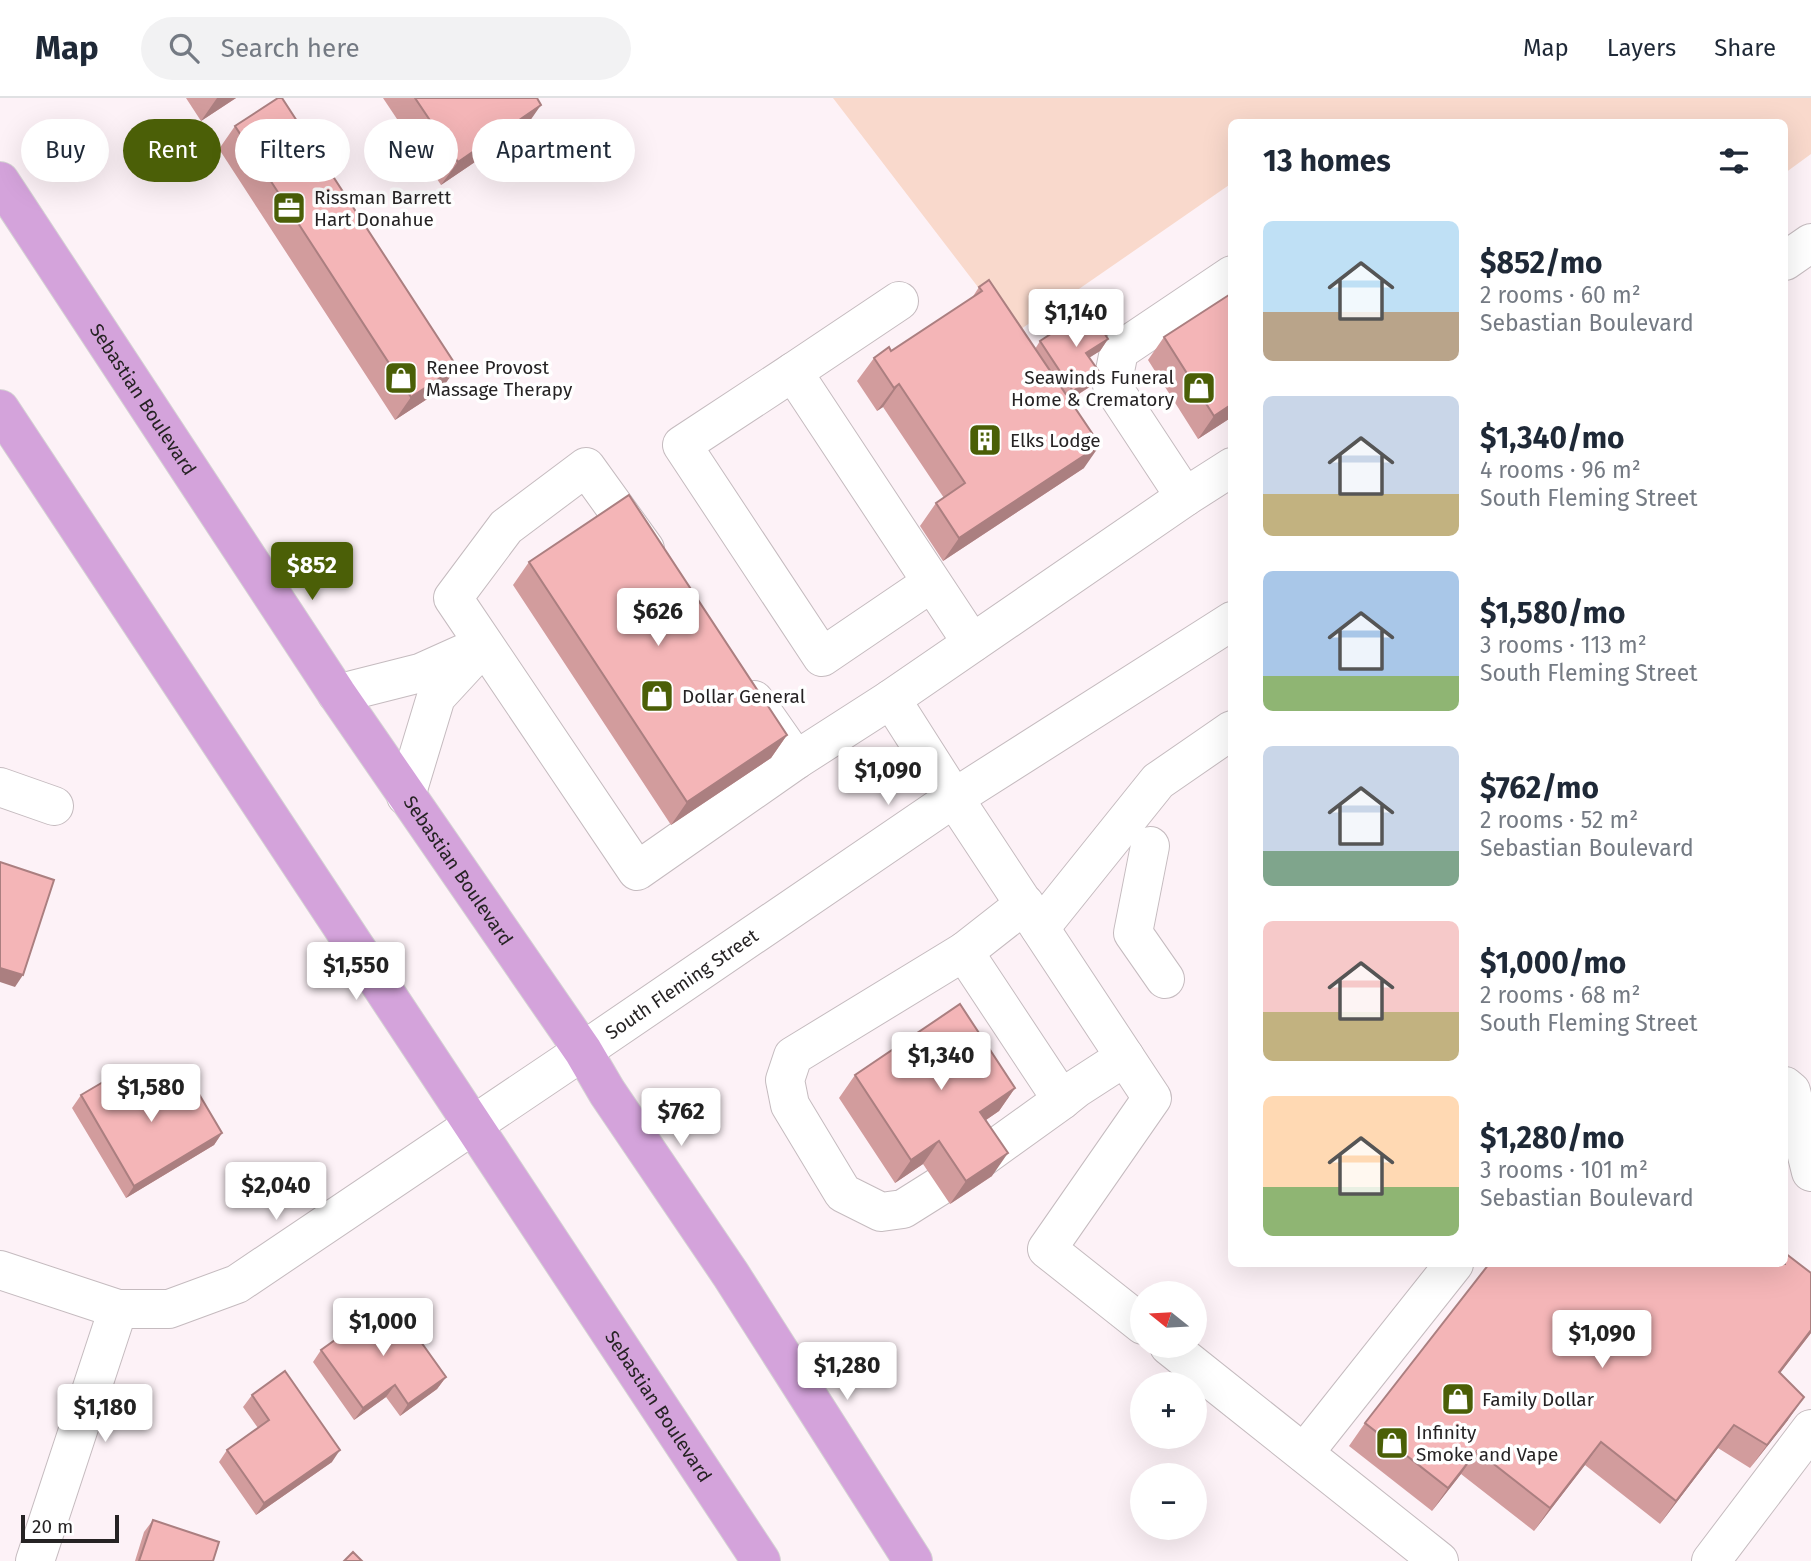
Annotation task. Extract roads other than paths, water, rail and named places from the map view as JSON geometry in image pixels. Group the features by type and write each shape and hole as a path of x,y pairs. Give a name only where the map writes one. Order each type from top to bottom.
{"main road":[{"name":"Sebastian Boulevard","path":"0,181 337,694 583,1051 731,1275 913,1561"},
{"name":"Sebastian Boulevard","path":"0,409 761,1561"}],"street":[{"path":"1788,259 1811,243"},
{"path":"1185,497 1112,386 1119,351 1228,278"},
{"path":"899,301 682,445 822,657 931,583"},
{"path":"793,372 972,643"},
{"path":"667,579 586,467 506,527 453,598 637,871 796,760 891,699 1228,470"},
{"name":"South Fleming Street","path":"0,1270 118,1308 169,1309 237,1284 954,798 1228,624"},
{"path":"337,694 420,673 484,645"},
{"path":"406,796 436,696 484,645"},
{"path":"732,670 796,760"},
{"path":"891,699 1153,1098 1047,1249 1130,1315"},
{"path":"938,1187 903,1209 881,1212 843,1193 790,1105 785,1080 793,1056 965,951 1032,916 1158,781 1228,733"},
{"path":"0,787 54,806"},
{"path":"1150,846 1133,933 1165,979"},
{"path":"965,951 1062,1100"},
{"path":"980,1159 1077,1088 1125,1057"},
{"path":"1788,1088 1791,1091 1811,1172"},
{"path":"1304,1453 1452,1267"},
{"path":"35,1561 118,1308"},
{"path":"1184,1358 1439,1561"},
{"path":"1711,1561 1811,1429"}],"place":[{"name":"Rissman Barrett Hart Donahue","path":"289,208"},
{"name":"Renee Provost Massage Therapy","path":"401,378"},
{"name":"Seawinds Funeral Home & Crematory","path":"1199,388"},
{"name":"Elks Lodge","path":"985,440"},
{"name":"Dollar General","path":"657,696"},
{"name":"Family Dollar","path":"1458,1399"},
{"name":"Infinity Smoke and Vape","path":"1392,1443"}]}
